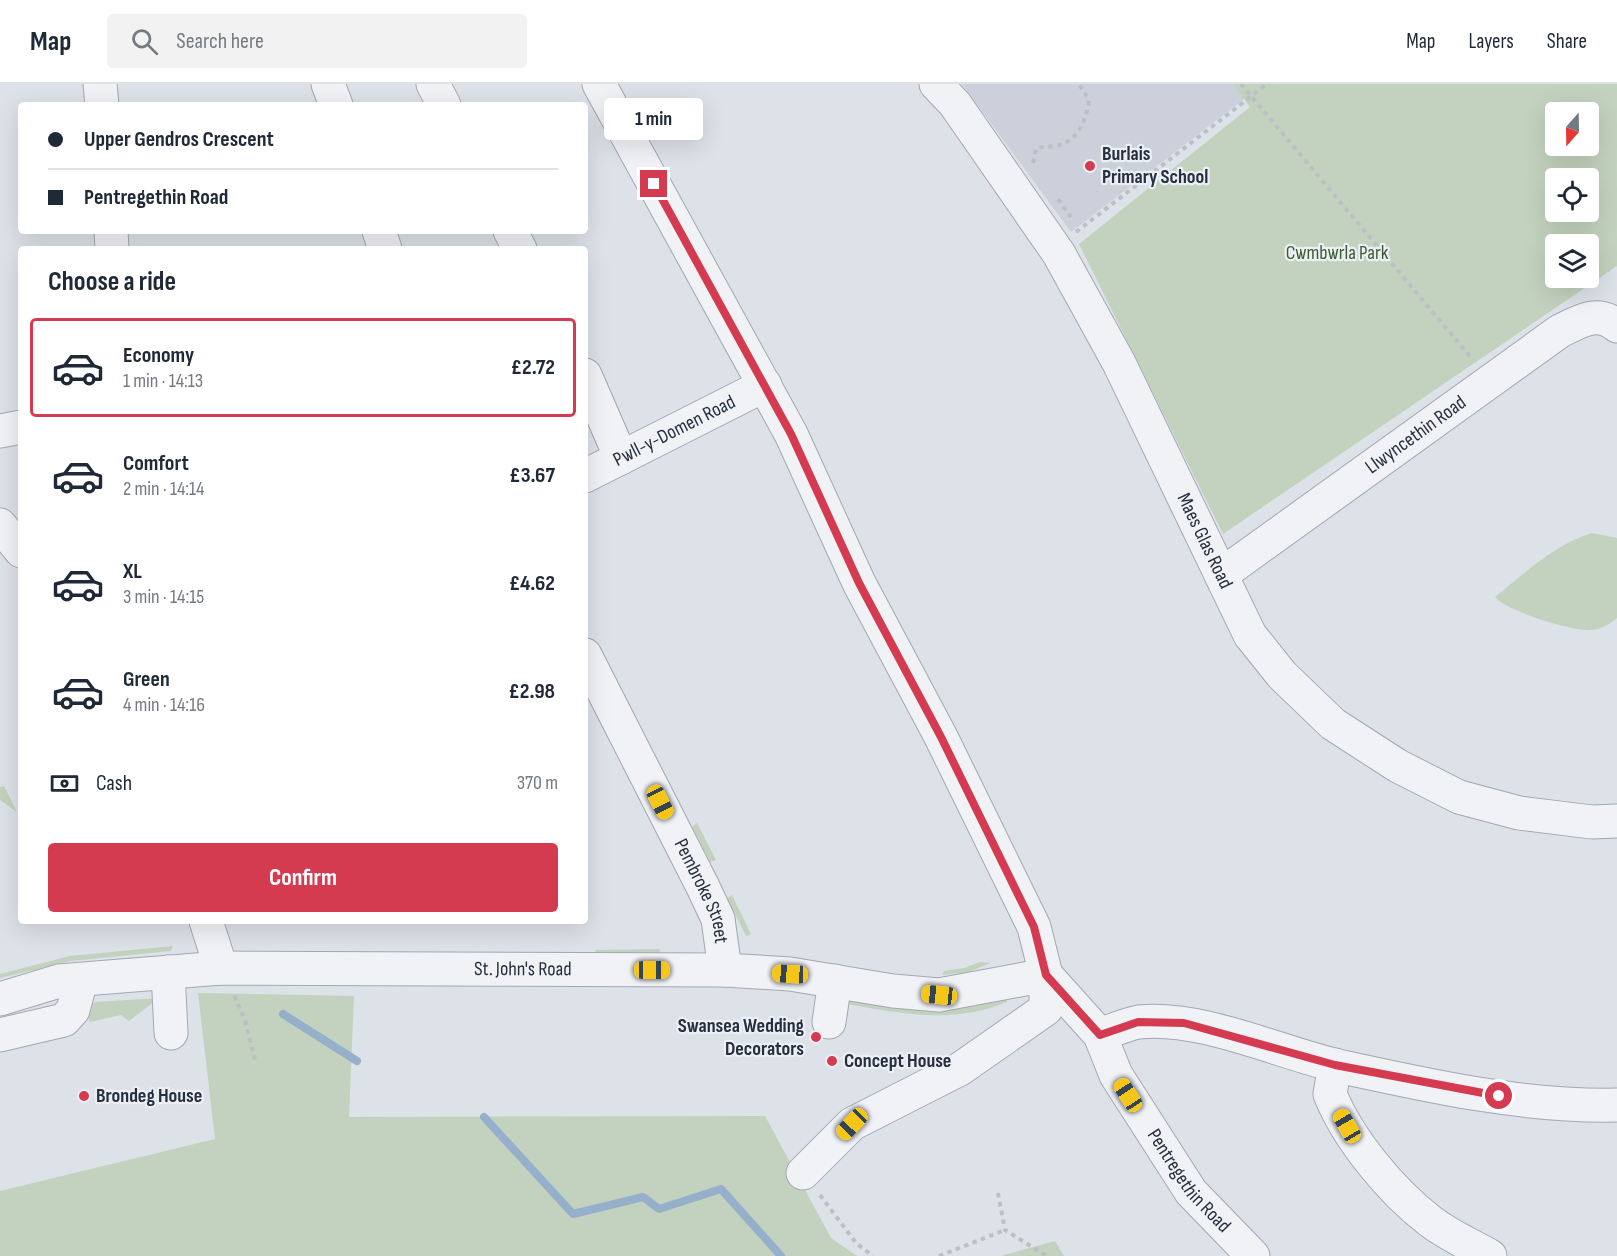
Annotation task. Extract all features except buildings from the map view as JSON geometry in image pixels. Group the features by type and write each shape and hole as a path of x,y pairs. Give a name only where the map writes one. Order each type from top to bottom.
{"street":[{"path":"100,84 102,102"},
{"path":"328,84 335,102"},
{"path":"433,84 442,102"},
{"name":"Pentregethin Road","path":"599,84 791,434 859,583 941,737 1034,927 1046,975 1100,1035 1116,1075 1191,1192 1253,1256"},
{"name":"Maes Glas Road","path":"936,84 955,104 1068,243 1119,363 1250,635 1282,675 1334,724 1398,766 1459,797 1519,813 1592,822 1617,821"},
{"name":"Llwyncethin Road","path":"1221,575 1560,331 1588,317 1600,317 1617,326"},
{"path":"588,382 621,458"},
{"name":"Pwll-y-Domen Road","path":"588,474 765,385"},
{"path":"0,431 18,428"},
{"path":"0,525 18,547"},
{"name":"Pembroke Street","path":"588,661 718,919 724,970"},
{"path":"207,924 221,968"},
{"name":"St. John's Road","path":"0,999 59,981 221,968 724,970 790,974 939,995 980,990 1046,975"},
{"path":"168,972 171,1033"},
{"path":"803,1173 852,1124 960,1069 1046,1009 1046,975"},
{"path":"0,1035 64,1020 73,1010 81,980"},
{"path":"829,1022 835,981"},
{"path":"1100,1035 1138,1022 1184,1023 1335,1065 1441,1087 1537,1102 1617,1105"},
{"path":"1335,1065 1330,1094 1347,1126 1389,1182 1430,1221 1490,1256"}],"path":[{"path":"1035,169 1032,159 1036,148 1056,146 1073,137 1083,126 1089,100 1079,84"},
{"path":"1240,84 1491,381"},
{"path":"1068,243 1267,84"},
{"path":"1053,193 1066,206 1068,243"},
{"path":"221,968 245,1020 256,1064"},
{"path":"803,1173 856,1243 873,1256"},
{"path":"998,1193 1005,1230 1047,1256"},
{"path":"939,1256 1005,1230"}],"shaded area":[{"name":"Burlais Primary School","path":"962,84 1232,84 1244,99 1071,232"}],"green space":[{"name":"Cwmbwrla Park","path":"1232,84 1617,84 1617,266 1599,278 1599,234 1545,234 1545,288 1585,288 1223,534 1079,244 1250,107"},
{"path":"1592,533 1617,538 1617,618 1611,622 1592,630 1571,628 1526,614 1502,603 1495,597 1565,544"},
{"path":"4,786 17,812 0,800 0,787"},
{"path":"697,823 716,860 710,862 692,827"},
{"path":"732,895 751,934 746,936 727,898"},
{"path":"173,946 171,951 71,961 0,978 0,974 70,956"},
{"path":"660,949 659,956 597,956 595,950"},
{"path":"980,962 990,963 969,972 942,975 944,971 964,968"},
{"path":"198,993 354,996 349,1117 765,1116 831,1238 857,1256 0,1256 0,1191 215,1139"},
{"path":"1006,995 1007,1002 987,1009 948,1015 908,1014 847,1004 852,1000"},
{"path":"159,998 129,1021 121,1015 90,1022 87,1014 91,1004 96,1002"},
{"path":"1055,1241 1064,1256 1001,1256"}],"waterway":[{"path":"283,1014 357,1061"},
{"path":"484,1117 573,1214 643,1197 659,1209 721,1189 781,1256"}],"place":[{"name":"Burlais Primary School","path":"1090,166"},
{"name":"Swansea Wedding Decorators","path":"816,1037"},
{"name":"Concept House","path":"832,1061"},
{"name":"Brondeg House","path":"84,1096"}],"route":[{"path":"654,184 791,434 859,583 941,737 1034,927 1046,975 1100,1035 1138,1022 1184,1023 1335,1065 1441,1087 1499,1096"}]}
